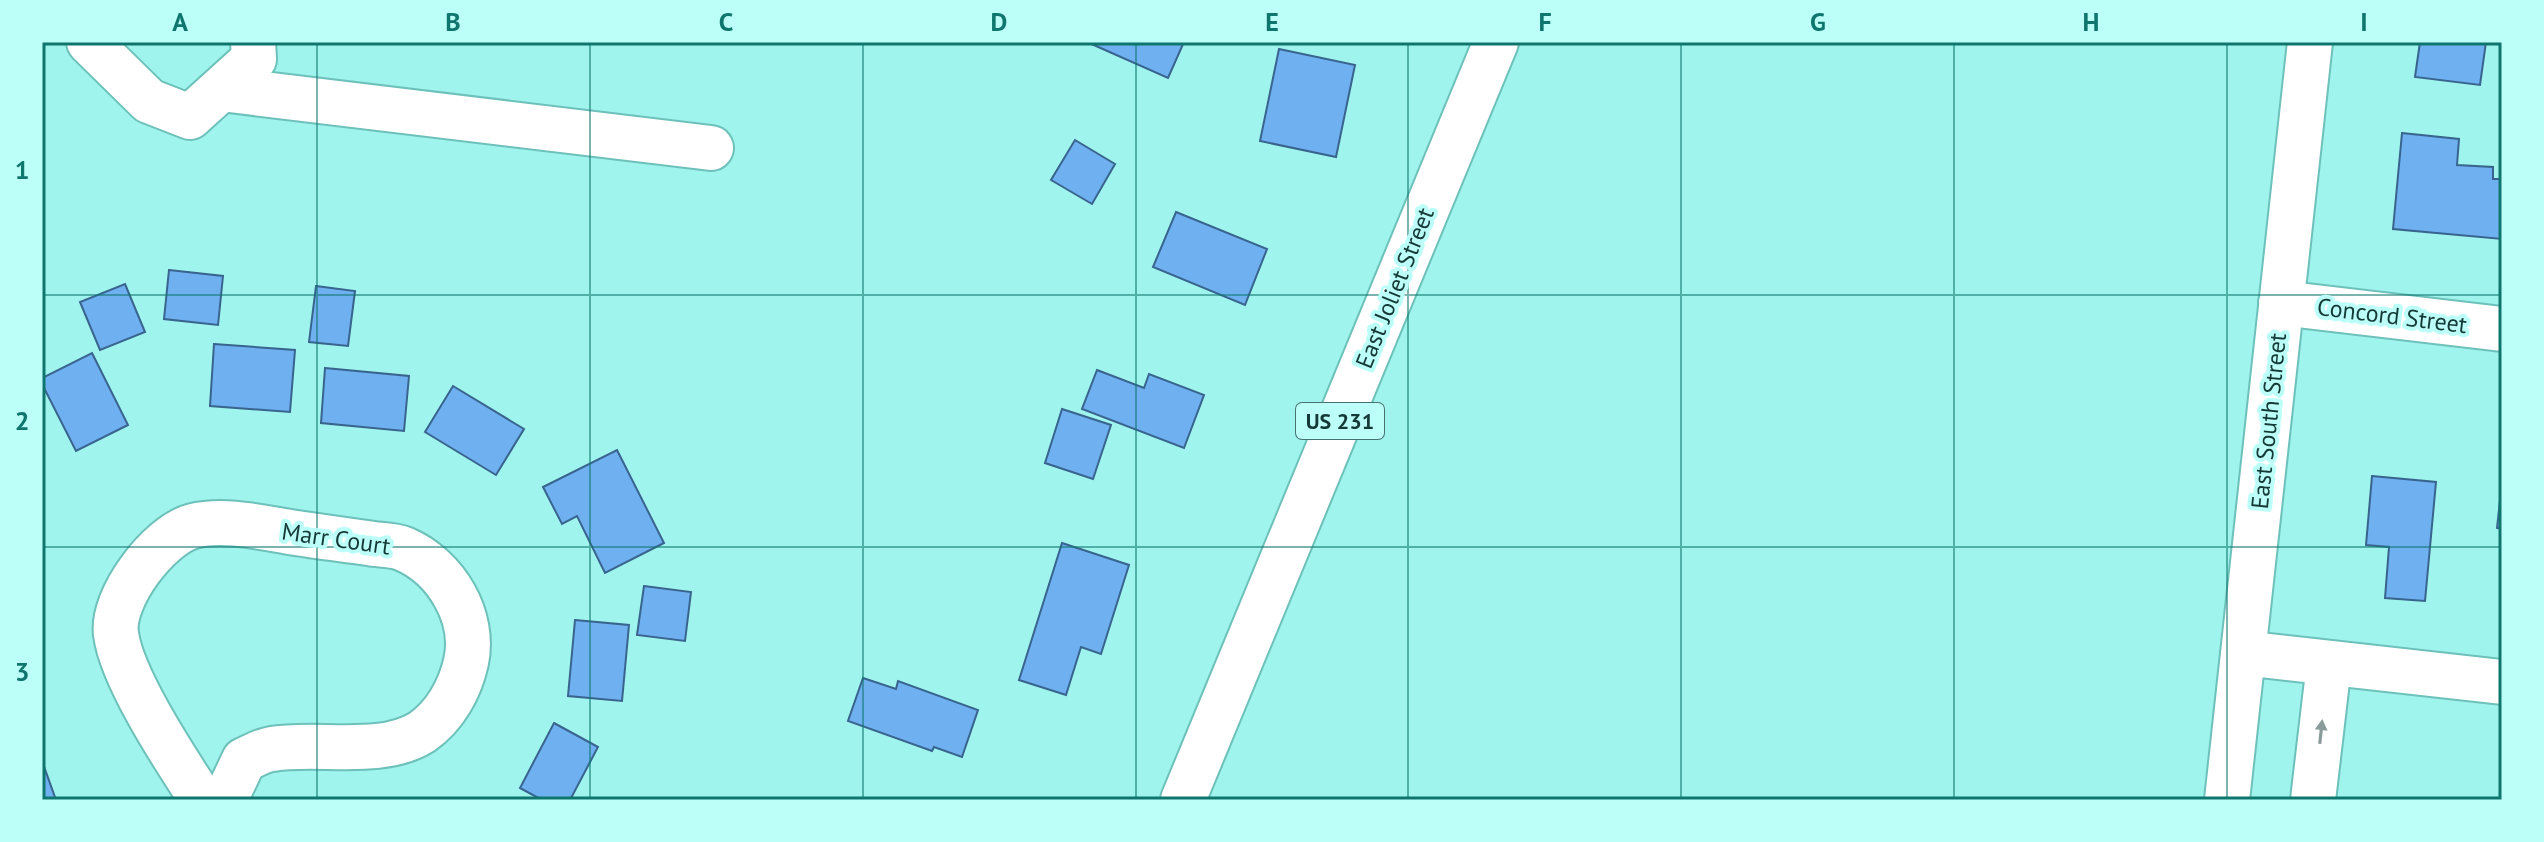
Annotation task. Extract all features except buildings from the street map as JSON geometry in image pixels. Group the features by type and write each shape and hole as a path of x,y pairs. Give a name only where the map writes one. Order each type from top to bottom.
{"street":[{"path":"89,42 149,101 190,117 254,59 253,42"},
{"name":"East Joliet Street","path":"1183,800 1496,42"},
{"name":"East South Street","path":"2227,800 2310,42"},
{"path":"221,89 711,148"},
{"name":"Concord Street","path":"2281,303 2502,329"},
{"name":"Marr Court","path":"202,800 139,694 115,632 120,603 140,569 166,541 192,526 231,524 402,548 432,567 452,591 465,615 470,646 463,676 445,711 420,733 391,743 271,749 258,754 244,760 225,800"},
{"path":"2243,653 2502,682"},
{"path":"2313,800 2329,664"}]}
